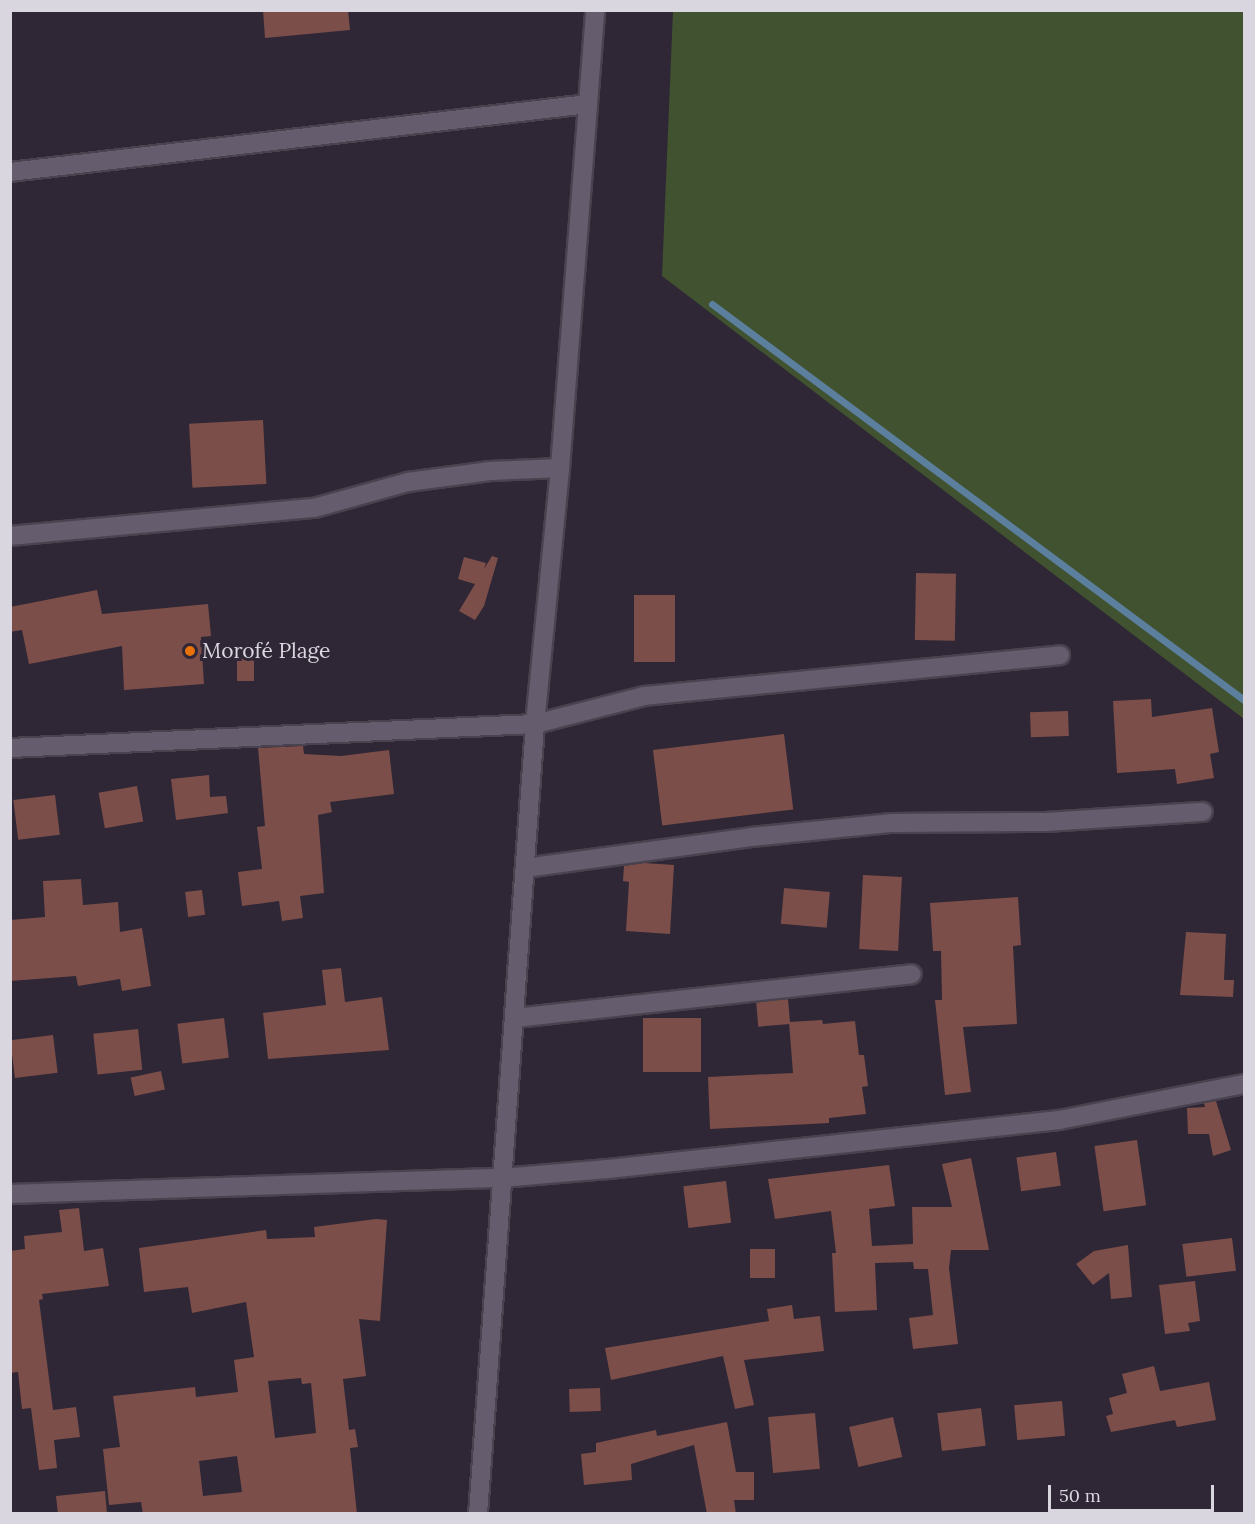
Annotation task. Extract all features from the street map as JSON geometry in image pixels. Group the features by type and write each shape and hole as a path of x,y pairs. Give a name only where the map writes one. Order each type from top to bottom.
{"street":[{"path":"478,1514 535,724 560,468 596,10"},
{"path":"10,172 588,104"},
{"path":"10,536 314,508 408,482 490,471 560,468"},
{"path":"10,748 535,724 644,696 1060,655"},
{"path":"525,868 751,837 892,823 1047,822 1203,812"},
{"path":"514,1018 912,974"},
{"path":"10,1194 501,1178 1059,1120 1245,1084"}],"green space":[{"path":"673,11 1244,11 1244,719 662,276"}],"building":[{"path":"263,10 348,10 350,30 265,38"},
{"path":"263,420 266,484 192,488 189,424"},
{"path":"492,556 498,558 484,606 475,620 459,611 475,584 458,579 464,557 486,563 484,569"},
{"path":"916,573 956,574 955,641 915,640"},
{"path":"97,590 102,614 208,604 211,636 201,637 204,684 124,690 122,646 29,664 22,630 10,632 10,607"},
{"path":"634,595 675,595 675,662 634,662"},
{"path":"237,655 254,655 254,681 237,681"},
{"path":"1151,699 1152,717 1212,708 1219,752 1210,754 1214,778 1177,784 1175,769 1117,773 1113,701"},
{"path":"1068,711 1069,736 1031,737 1030,712"},
{"path":"784,734 793,809 662,826 653,750"},
{"path":"303,746 304,754 341,756 389,750 394,794 330,802 332,812 318,815 324,893 300,896 303,918 282,921 279,901 242,906 238,872 262,869 257,827 265,826 258,748"},
{"path":"209,775 210,797 226,796 228,813 176,820 171,779"},
{"path":"137,786 143,821 105,828 99,793"},
{"path":"55,795 60,835 18,840 13,800"},
{"path":"644,863 674,865 670,934 626,931 629,882 623,881 624,866"},
{"path":"863,875 902,877 898,951 859,949"},
{"path":"81,879 83,905 118,902 120,932 142,928 151,986 122,991 120,979 78,986 76,976 10,981 10,920 45,917 43,881"},
{"path":"784,888 830,892 827,928 781,924"},
{"path":"202,890 205,915 188,917 185,892"},
{"path":"1018,897 1021,945 1013,946 1017,1024 963,1027 971,1092 945,1095 935,1000 942,1000 941,951 933,951 930,903"},
{"path":"1186,932 1226,934 1224,980 1234,980 1233,997 1180,995"},
{"path":"341,968 345,1002 382,997 389,1050 268,1059 263,1013 326,1005 322,970"},
{"path":"788,999 790,1024 758,1027 756,1002"},
{"path":"224,1018 229,1058 182,1063 177,1024"},
{"path":"643,1018 701,1018 701,1072 643,1072"},
{"path":"822,1020 823,1024 855,1021 859,1055 864,1055 868,1086 862,1087 866,1114 829,1118 829,1123 710,1129 708,1077 793,1073 789,1022"},
{"path":"138,1029 142,1070 98,1074 93,1034"},
{"path":"53,1035 58,1073 15,1078 10,1040"},
{"path":"161,1071 165,1090 135,1096 131,1077"},
{"path":"1216,1101 1231,1150 1213,1156 1209,1134 1188,1134 1187,1108 1205,1107 1204,1103"},
{"path":"1137,1140 1146,1205 1104,1211 1094,1146"},
{"path":"1056,1152 1061,1186 1021,1191 1016,1158"},
{"path":"971,1158 989,1250 951,1250 949,1268 958,1344 913,1349 909,1318 933,1315 928,1269 914,1269 913,1262 875,1263 877,1310 835,1312 832,1253 836,1253 831,1211 775,1219 768,1179 889,1165 895,1206 869,1209 872,1246 913,1244 912,1207 952,1207 942,1164"},
{"path":"726,1181 731,1223 688,1228 683,1186"},
{"path":"79,1208 84,1251 103,1248 109,1286 42,1294 43,1299 39,1300 53,1410 76,1407 80,1437 54,1440 57,1468 39,1470 31,1408 22,1409 18,1372 10,1373 10,1251 25,1249 24,1236 62,1232 59,1210"},
{"path":"376,1219 387,1220 380,1321 359,1319 366,1376 343,1379 349,1430 355,1429 358,1447 350,1448 357,1514 143,1514 141,1502 109,1505 103,1449 120,1447 113,1396 195,1387 196,1397 238,1392 234,1360 254,1357 246,1302 192,1313 188,1287 144,1292 139,1248 266,1230 267,1239 315,1237 314,1227","holes":["301,1378 302,1384 311,1383 316,1433 275,1438 268,1381","237,1456 242,1492 203,1496 199,1461"]},
{"path":"1232,1238 1236,1271 1186,1277 1182,1244"},
{"path":"1128,1245 1132,1297 1111,1299 1109,1273 1093,1285 1076,1264 1094,1251"},
{"path":"750,1249 775,1249 775,1278 750,1278"},
{"path":"1195,1281 1200,1321 1188,1323 1190,1331 1165,1334 1159,1285"},
{"path":"792,1305 794,1319 820,1316 824,1351 744,1360 754,1405 735,1409 723,1356 611,1380 605,1348 769,1321 767,1309"},
{"path":"1154,1366 1160,1391 1209,1382 1216,1420 1177,1427 1175,1420 1111,1432 1106,1416 1113,1414 1109,1398 1127,1393 1122,1374"},
{"path":"600,1388 601,1411 570,1412 569,1389"},
{"path":"1062,1401 1065,1436 1017,1440 1014,1405"},
{"path":"981,1408 986,1446 942,1451 937,1413"},
{"path":"815,1413 820,1469 773,1473 768,1417"},
{"path":"893,1417 902,1457 858,1467 849,1427"},
{"path":"727,1422 736,1472 754,1472 754,1500 734,1500 736,1514 707,1514 694,1445 631,1464 632,1480 584,1485 581,1454 596,1452 596,1443 656,1430 657,1436"},
{"path":"105,1491 107,1514 58,1514 56,1496"}],"waterway":[{"path":"712,304 1244,700"}],"place":[{"name":"Morofé Plage","path":"190,651"}]}
